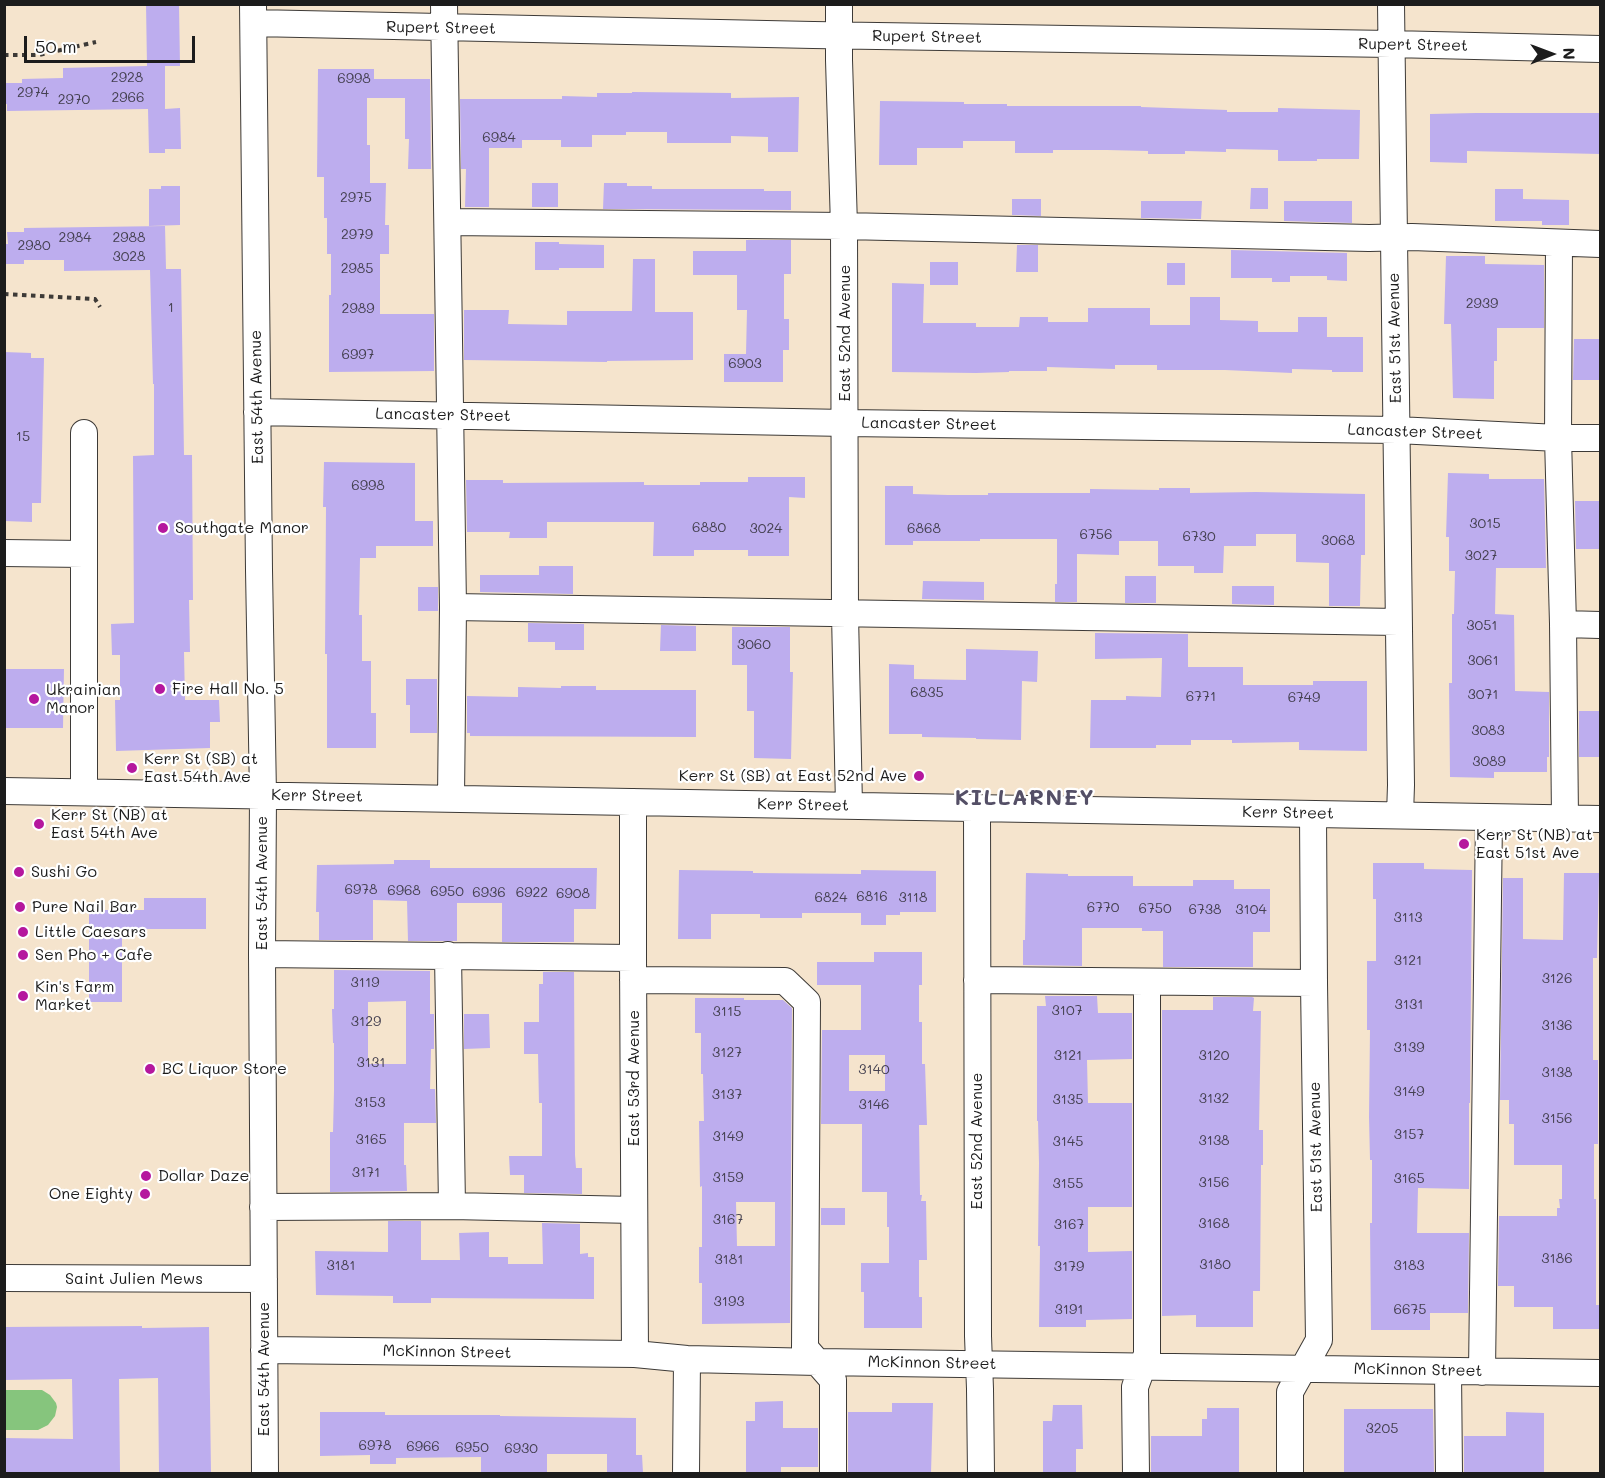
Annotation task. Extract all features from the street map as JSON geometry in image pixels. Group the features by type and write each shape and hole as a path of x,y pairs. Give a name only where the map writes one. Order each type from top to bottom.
{"street":[{"name":"East 52nd Avenue","path":"839,4 844,226 845,614 849,806"},
{"name":"East 51st Avenue","path":"1390,4 1400,815"},
{"name":"Rupert Street","path":"254,14 444,16 839,35 1600,49"},
{"name":"East 54th Avenue","path":"254,14 263,795 265,1473"},
{"path":"444,16 453,608 451,798"},
{"path":"448,222 844,226 1393,237 1600,244"},
{"path":"1559,244 1558,438 1565,818"},
{"name":"Lancaster Street","path":"257,412 1397,430 1600,438"},
{"path":"84,433 84,792"},
{"path":"4,553 84,554"},
{"path":"453,608 1398,622"},
{"path":"1563,624 1600,625"},
{"name":"Kerr Street","path":"4,791 1600,819"},
{"name":"East 53rd Avenue","path":"633,802 635,1354"},
{"name":"East 52nd Avenue","path":"977,807 981,1473"},
{"name":"East 51st Avenue","path":"1290,1473 1290,1392 1319,1340 1313,814"},
{"path":"1482,1372 1489,818"},
{"path":"262,954 448,955 785,981 807,1002 805,1348 833,1380 833,1473"},
{"path":"448,955 452,1206"},
{"path":"977,980 1314,983"},
{"path":"1136,1473 1136,1387 1147,1354 1147,983"},
{"path":"263,1207 452,1206 634,1210"},
{"name":"Saint Julien Mews","path":"4,1278 264,1280"},
{"name":"McKinnon Street","path":"264,1350 635,1354 687,1359 818,1362 1600,1373"},
{"path":"686,1473 687,1359"},
{"path":"1449,1371 1449,1473"}],"path":[{"path":"4,55 39,55 96,42"},
{"path":"4,294 96,299 100,307"}],"green space":[{"path":"4,1390 42,1390 56,1403 55,1416 48,1425 38,1430 5,1430"}],"building":[{"path":"146,4 179,4 180,66 165,66 165,109 180,108 181,149 165,149 165,153 149,153 148,109 7,111 7,104 4,104 4,83 22,83 22,79 63,78 63,68 147,66"},
{"path":"318,69 374,69 374,79 430,79 431,169 408,169 409,139 405,139 405,98 367,98 367,145 370,145 370,183 386,183 385,225 389,225 389,254 380,254 380,314 434,314 434,371 329,372 331,254 327,254 324,177 317,177"},
{"path":"597,93 731,93 731,98 799,97 798,152 768,152 768,137 731,136 731,143 667,143 667,132 592,135 592,147 561,147 561,140 522,140 522,148 489,148 489,207 465,207 466,169 461,169 460,99 562,99 562,96 597,97"},
{"path":"880,101 964,102 964,104 1007,104 1007,106 1141,106 1227,110 1227,112 1278,112 1278,108 1360,110 1359,159 1278,161 1278,150 1226,149 1226,152 1185,151 1185,154 1148,154 1148,151 1107,150 1015,153 1015,141 963,141 963,148 917,148 917,165 879,165"},
{"path":"1600,113 1600,154 1467,151 1467,163 1430,162 1430,114"},
{"path":"532,183 558,183 558,207 532,207"},
{"path":"604,183 652,186 652,189 791,191 791,210 603,209"},
{"path":"161,186 180,186 180,225 149,226 149,189 161,189"},
{"path":"1251,188 1268,188 1268,209 1250,209"},
{"path":"1495,189 1523,189 1523,199 1569,200 1569,225 1542,225 1542,221 1495,221"},
{"path":"1012,199 1041,199 1041,216 1012,215"},
{"path":"1141,201 1202,201 1201,219 1141,218"},
{"path":"1284,201 1352,201 1352,223 1284,221"},
{"path":"165,226 166,269 181,269 184,455 192,455 193,600 189,600 190,652 184,652 185,700 219,700 220,722 210,722 210,748 116,751 115,700 120,700 120,655 112,655 111,624 134,623 133,456 154,455 150,270 64,271 64,260 24,260 24,264 4,264 4,244 8,244 7,232 24,232 24,228"},
{"path":"746,240 791,240 791,274 784,274 784,319 789,319 789,350 783,350 783,382 724,382 724,354 746,354 747,310 737,310 737,275 693,275 693,251 746,251"},
{"path":"535,242 604,245 604,268 535,270"},
{"path":"1017,245 1038,245 1038,272 1016,272"},
{"path":"1231,250 1347,253 1347,281 1327,280 1327,276 1290,276 1290,282 1272,282 1272,278 1231,278"},
{"path":"1446,256 1485,256 1485,264 1544,265 1544,328 1497,328 1494,399 1453,398 1451,324 1444,324"},
{"path":"633,259 655,259 655,312 693,312 693,360 607,362 464,360 464,310 509,310 508,324 567,325 567,311 632,311"},
{"path":"930,262 958,262 958,285 930,285"},
{"path":"1167,263 1185,263 1185,285 1167,285"},
{"path":"892,283 924,284 923,323 976,323 976,327 1019,327 1020,317 1048,317 1048,322 1088,322 1088,308 1150,308 1150,325 1190,325 1190,297 1220,297 1220,320 1258,321 1258,332 1298,332 1298,317 1327,317 1327,337 1363,337 1363,372 1292,369 1292,373 1157,370 1157,365 1115,365 1115,369 1047,367 1047,371 892,372"},
{"path":"1574,339 1600,339 1600,380 1573,380"},
{"path":"4,352 31,353 31,358 44,358 41,503 32,503 32,522 4,521"},
{"path":"324,462 415,463 415,521 433,521 433,546 376,546 376,558 360,558 359,615 362,615 362,661 371,661 371,713 376,713 376,748 327,748"},
{"path":"1448,473 1489,474 1489,479 1544,479 1546,568 1496,568 1495,614 1514,615 1515,691 1549,692 1547,772 1494,772 1494,778 1450,777 1449,683 1452,683 1452,614 1454,614 1455,571 1449,571 1449,537 1446,537"},
{"path":"748,477 805,477 805,498 789,497 789,556 748,556 748,550 694,550 694,556 653,556 654,522 547,522 547,538 509,538 510,532 467,532 466,480 503,480 503,483 644,482 644,485 700,485 700,482 748,482"},
{"path":"885,486 913,486 913,494 948,495 1090,493 1090,489 1159,490 1159,488 1190,488 1190,493 1365,494 1365,555 1361,555 1360,606 1329,606 1329,563 1296,562 1296,534 1256,534 1256,546 1224,546 1223,573 1194,573 1194,566 1158,566 1158,541 1119,541 1119,555 1077,554 1077,602 1055,602 1057,539 913,541 913,545 885,545"},
{"path":"1575,501 1600,501 1600,549 1576,549"},
{"path":"539,566 573,566 573,594 480,592 480,575 539,575"},
{"path":"1125,576 1156,576 1156,603 1125,603"},
{"path":"923,581 984,582 984,600 922,599"},
{"path":"1232,586 1274,586 1274,605 1232,604"},
{"path":"418,587 438,587 438,611 418,611"},
{"path":"528,623 584,624 584,650 555,650 555,642 528,642"},
{"path":"661,625 696,626 696,651 660,651"},
{"path":"732,627 790,627 790,672 793,672 791,759 754,758 754,711 747,711 747,665 732,665"},
{"path":"1095,633 1188,634 1188,667 1243,667 1243,685 1313,685 1313,681 1367,681 1367,751 1299,750 1299,742 1232,743 1232,740 1191,740 1191,745 1156,745 1156,748 1090,748 1091,700 1126,700 1126,696 1161,697 1162,658 1095,659"},
{"path":"966,649 1038,651 1037,682 1022,681 1021,740 889,734 889,664 914,665 914,679 966,680"},
{"name":"Ukrainian Manor","path":"4,669 64,669 63,728 4,728"},
{"path":"406,679 437,679 437,733 410,733 410,705 406,705"},
{"path":"561,686 596,686 596,690 696,690 696,737 470,736 470,733 467,733 467,696 518,697 518,687 561,688"},
{"path":"1579,711 1600,711 1600,757 1579,757"},
{"path":"394,860 430,860 430,868 597,868 596,909 574,909 574,942 502,942 502,903 457,903 457,941 408,941 407,901 373,900 373,940 319,940 319,912 316,912 317,865 394,864"},
{"path":"1373,863 1424,863 1424,869 1472,870 1469,1189 1418,1188 1417,1233 1469,1233 1468,1313 1430,1313 1430,1330 1371,1330 1372,1160 1370,1160 1370,1030 1367,1030 1367,961 1376,961 1376,899 1373,899"},
{"path":"679,870 861,874 861,870 936,871 936,912 900,912 900,915 886,915 886,925 861,925 861,913 802,913 802,918 760,918 760,914 711,914 711,939 678,939"},
{"path":"1026,873 1068,874 1068,876 1133,876 1133,886 1193,886 1193,880 1234,880 1234,889 1270,889 1270,932 1253,932 1253,967 1163,967 1163,931 1142,931 1142,928 1082,928 1082,966 1023,965"},
{"path":"1564,873 1599,873 1597,958 1593,958 1593,1060 1598,1060 1598,1144 1594,1144 1594,1199 1596,1199 1596,1305 1599,1305 1599,1329 1553,1329 1553,1307 1514,1307 1514,1286 1498,1286 1499,1216 1557,1216 1557,1208 1560,1208 1559,1199 1562,1199 1562,1165 1514,1165 1514,1124 1509,1124 1509,1100 1500,1100 1503,878 1523,878 1523,939 1563,940"},
{"path":"144,898 206,898 206,929 122,929 122,1002 89,1002 89,910 144,910"},
{"path":"874,952 922,952 919,1022 922,1022 922,1064 925,1064 927,1125 919,1125 920,1195 922,1195 921,1201 926,1201 927,1260 919,1260 922,1328 864,1328 861,1263 889,1263 887,1192 862,1192 862,1124 821,1124 822,1030 861,1030 861,985 817,985 817,962 874,962","holes":["849,1055 885,1055 885,1091 849,1091"]},
{"path":"334,970 430,971 430,1014 434,1014 434,1049 431,1049 430,1089 435,1089 436,1123 404,1123 404,1165 406,1165 407,1191 330,1192 330,1132 333,1132 334,1091 332,1009 334,1009","holes":["406,1001 406,1064 369,1064 368,1002"]},
{"path":"543,972 574,972 575,1155 576,1168 582,1168 582,1194 524,1193 524,1175 510,1175 509,1156 542,1156 542,1103 539,1103 538,1054 524,1054 524,1022 539,1022 539,984 543,984"},
{"path":"1045,996 1097,996 1098,1013 1132,1013 1132,1059 1087,1060 1088,1103 1132,1103 1132,1207 1088,1207 1088,1252 1132,1251 1132,1319 1086,1320 1086,1327 1039,1327 1037,1006 1046,1006"},
{"path":"1213,997 1252,997 1254,998 1253,1011 1261,1011 1259,1130 1263,1130 1263,1165 1261,1165 1260,1291 1253,1291 1253,1327 1196,1327 1196,1315 1162,1316 1162,1010 1213,1010"},
{"path":"695,998 783,1000 792,1008 790,1323 702,1324 702,1283 699,1283 699,1247 702,1247 702,1186 700,1187 699,1121 704,1121 703,1074 701,1074 701,1033 695,1033","holes":["736,1202 775,1202 775,1246 737,1246"]},
{"path":"464,1014 489,1014 490,1048 464,1049"},
{"path":"821,1208 845,1208 845,1225 821,1225"},
{"path":"388,1221 421,1221 421,1260 460,1260 459,1233 489,1232 489,1257 508,1257 508,1264 543,1264 542,1223 580,1224 580,1254 588,1253 588,1257 594,1257 594,1299 431,1298 431,1303 393,1303 393,1296 316,1295 315,1251 388,1252"},
{"path":"142,1326 142,1328 209,1327 211,1473 159,1473 158,1378 119,1379 120,1473 4,1473 4,1438 73,1439 72,1379 4,1380 4,1327"},
{"path":"783,1401 783,1428 818,1428 818,1467 781,1467 781,1473 746,1473 746,1421 755,1421 755,1402"},
{"path":"892,1403 933,1403 931,1473 848,1473 848,1412 892,1412"},
{"path":"1053,1405 1082,1405 1083,1449 1076,1449 1076,1473 1043,1473 1043,1421 1052,1421"},
{"path":"1207,1408 1239,1408 1239,1473 1151,1473 1151,1436 1202,1436 1202,1419 1207,1419"},
{"path":"1344,1409 1433,1409 1434,1473 1344,1473"},
{"path":"320,1412 636,1418 636,1455 642,1455 643,1473 607,1473 607,1454 547,1454 547,1473 481,1473 481,1457 396,1458 396,1464 370,1464 370,1455 320,1456"},
{"path":"1506,1412 1544,1413 1544,1473 1464,1473 1464,1436 1506,1436"}],"place":[{"name":"Southgate Manor","path":"163,528"},
{"name":"Fire Hall No. 5","path":"160,689"},
{"name":"Ukrainian Manor","path":"34,699"},
{"name":"Kerr St (SB) at East 54th Ave","path":"132,768"},
{"name":"Kerr St (SB) at East 52nd Ave","path":"919,776"},
{"name":"Kerr St (NB) at East 54th Ave","path":"39,824"},
{"name":"Kerr St (NB) at East 51st Ave","path":"1464,844"},
{"name":"Sushi Go","path":"19,872"},
{"name":"Pure Nail Bar","path":"20,907"},
{"name":"Little Caesars","path":"23,932"},
{"name":"Sen Pho + Cafe","path":"23,955"},
{"name":"Kin's Farm Market","path":"23,996"},
{"name":"BC Liquor Store","path":"150,1069"},
{"name":"Dollar Daze","path":"146,1176"},
{"name":"One Eighty","path":"145,1194"}],"district":[{"name":"KILLARNEY","path":"1025,798"}]}
